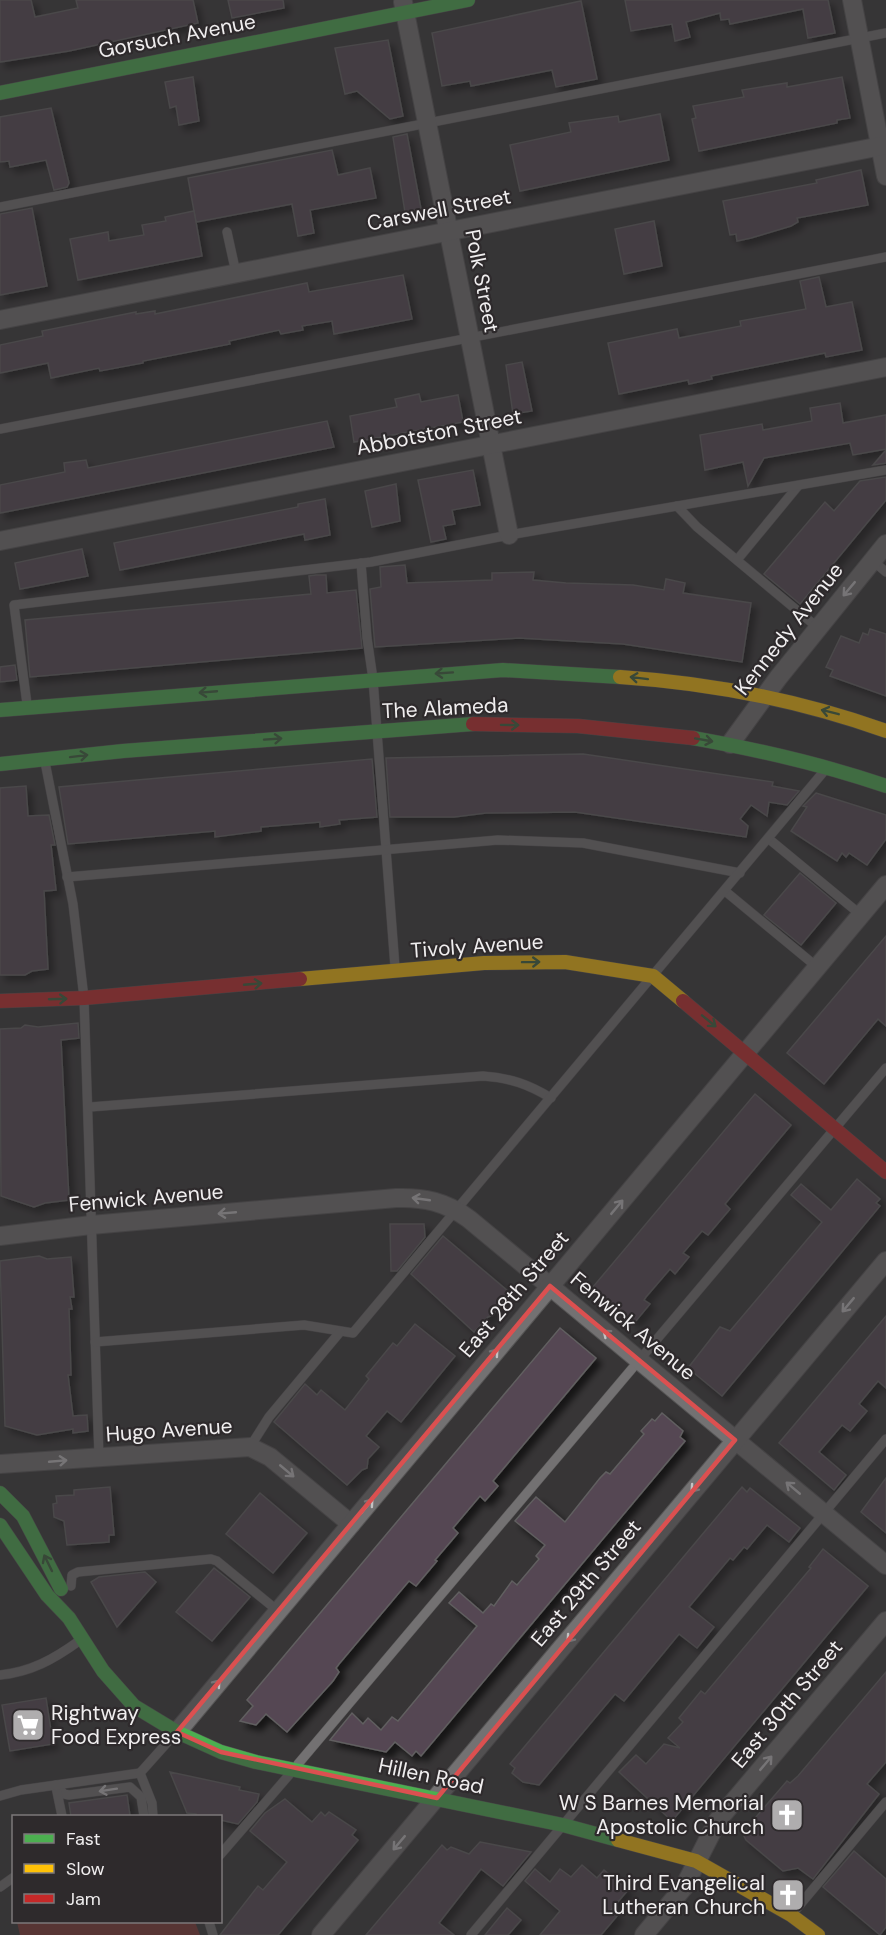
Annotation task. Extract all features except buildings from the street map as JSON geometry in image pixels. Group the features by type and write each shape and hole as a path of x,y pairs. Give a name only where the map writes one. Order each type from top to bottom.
{"main road":[{"name":"Gorsuch Avenue","path":"0,93 404,6 468,0"},
{"name":"The Alameda","path":"0,710 493,670 634,678 763,697 838,714 886,730"},
{"name":"The Alameda","path":"0,764 123,751 476,724 578,726 675,735 730,744 829,766 886,786"},
{"name":"Tivoly Avenue","path":"0,1001 84,998 484,963 565,962 653,976"},
{"path":"653,976 886,1172"},
{"name":"Hillen Road","path":"0,1493 23,1516 60,1588 82,1639 104,1671 134,1706 177,1732 221,1752 562,1825 696,1861 791,1915 818,1935"},
{"name":"Hillen Road","path":"0,1526 32,1574 69,1612"},
{"path":"4,1558 20,1565 32,1574"}],"street":[{"path":"852,0 883,146 886,176"},
{"name":"Polk Street","path":"404,6 509,535"},
{"name":"Carswell Street","path":"0,320 883,146"},
{"name":"Abbotston Street","path":"0,541 886,367"},
{"name":"Kennedy Avenue","path":"730,744 763,697 818,627 879,566 886,544"},
{"name":"East 28th Street","path":"177,1732 886,885"},
{"name":"Fenwick Avenue","path":"0,1236 91,1224 420,1197 458,1211 886,1565"},
{"name":"East 29th Street","path":"321,1935 886,1261"},
{"name":"Hugo Avenue","path":"0,1464 250,1447 270,1457 351,1524"},
{"name":"East 30th Street","path":"644,1935 684,1887 718,1820 886,1621"}],"lane":[{"path":"0,207 886,33"},
{"path":"227,232 236,273"},
{"path":"0,429 886,257"},
{"path":"27,707 14,605 361,563 886,470"},
{"path":"737,560 798,486"},
{"path":"677,506 697,527 818,627"},
{"path":"361,563 378,732 396,972"},
{"path":"45,760 67,877 84,998 90,1107 91,1224 99,1457"},
{"path":"95,1342 304,1325 353,1333 458,1211 829,766"},
{"path":"769,838 861,915"},
{"path":"67,877 498,840 584,843 740,873"},
{"path":"725,891 817,967"},
{"path":"222,1853 886,1068"},
{"path":"90,1107 483,1076 509,1078 531,1086 551,1098"},
{"path":"250,1447 269,1417 340,1332"},
{"path":"471,1935 886,1438"},
{"path":"70,1596 72,1575 78,1572 211,1559 217,1561 278,1611"},
{"path":"0,1675 18,1673 43,1664 82,1639"},
{"path":"0,1796 21,1790 141,1773 177,1732"},
{"path":"141,1773 152,1803 153,1815"},
{"path":"56,1785 62,1815"},
{"path":"56,1785 64,1794 69,1795 130,1787 141,1797 144,1815"},
{"path":"791,1915 886,1802"}],"highlighted area":[{"path":"550,1286 735,1440 437,1798 221,1752 177,1732"}],"shaded area":[{"path":"17,1923 195,1923 200,1935 20,1935"}],"traffic: fast":[{"path":"0,93 468,0"},
{"path":"0,710 503,670 620,677"},
{"path":"0,764 123,751 473,724"},
{"path":"693,738 791,758 886,786"},
{"path":"0,1493 23,1516 61,1589"},
{"path":"0,1525 47,1595 69,1618 103,1671 134,1706 177,1732 221,1752 256,1762 563,1825 618,1840"}],"traffic: slow":[{"path":"620,677 688,684 755,695 822,711 886,731"},
{"path":"300,979 484,963 565,962 653,976 683,1001"},
{"path":"618,1840 696,1861 791,1915 818,1935"}],"traffic: jam":[{"path":"473,724 578,726 693,738"},
{"path":"0,1001 84,998 300,979"},
{"path":"683,1001 886,1172"}],"place":[{"name":"Rightway Food Express","path":"28,1725"},
{"name":"W S Barnes Memorial Apostolic Church","path":"787,1815"},
{"name":"Third Evangelical Lutheran Church","path":"788,1895"}]}
